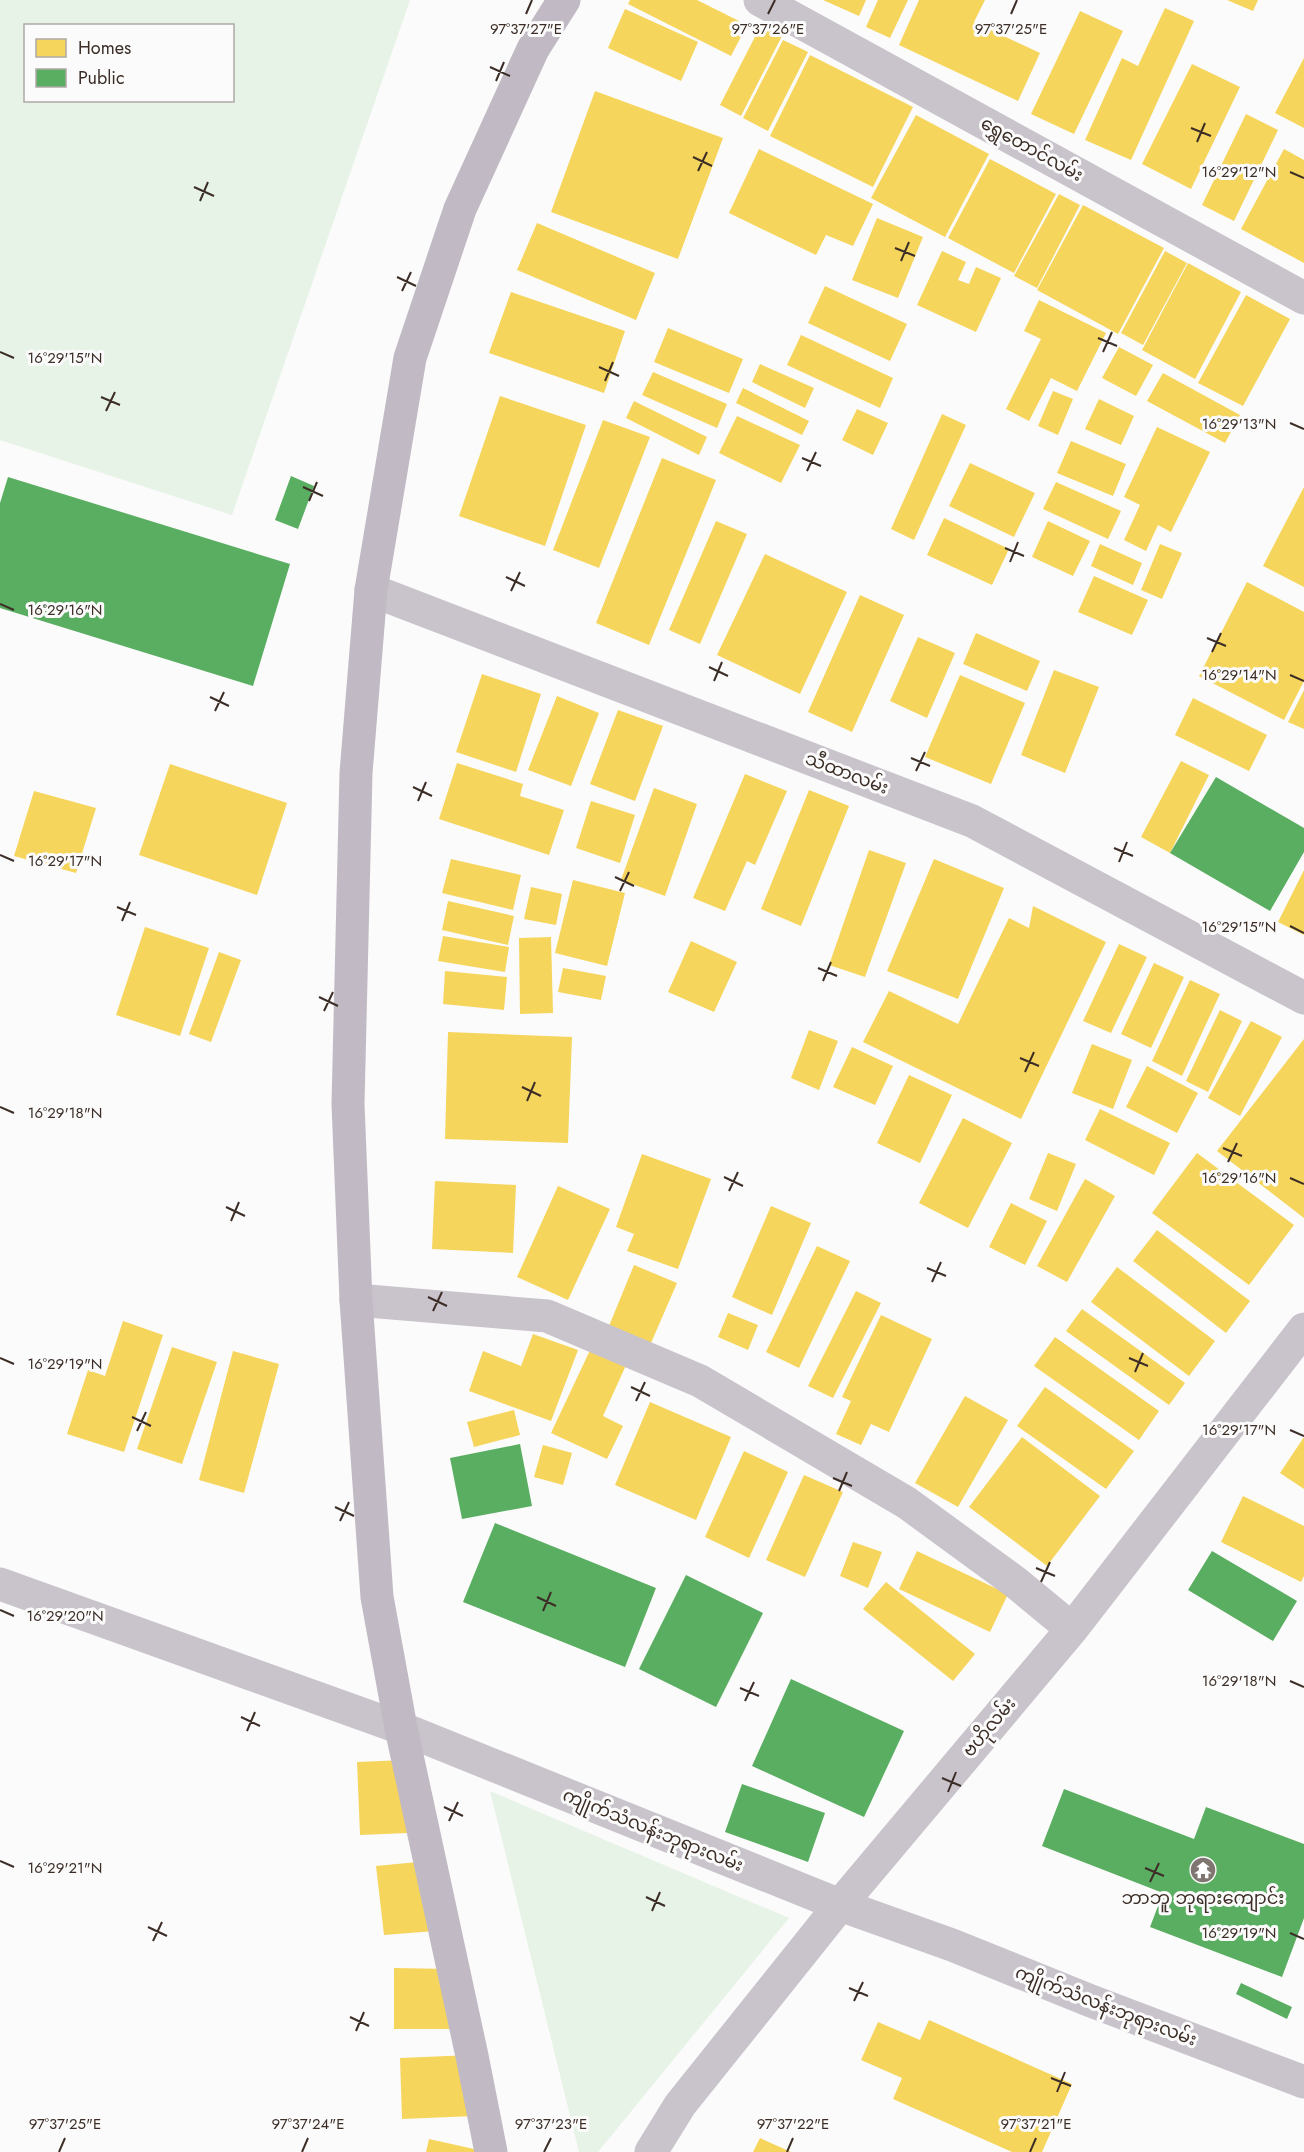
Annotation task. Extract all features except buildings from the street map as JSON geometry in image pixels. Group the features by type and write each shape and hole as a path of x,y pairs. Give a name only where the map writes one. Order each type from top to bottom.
{"main road":[{"path":"491,2152 401,1728 377,1597 356,1300 348,1104 356,773 371,590 410,358 460,209 533,49 564,0"}],"street":[{"name":"ရွှေတောင်လမ်း","path":"760,0 1304,298"},
{"name":"သီထာလမ်း","path":"371,590 972,821 1304,999"},
{"path":"356,1300 547,1317 700,1381 907,1503 1015,1582 1071,1629"},
{"name":"ဗဟိုလမ်း","path":"651,2152 680,2105 840,1905 1071,1629 1304,1329"},
{"name":"ကျိုက်သံလန်းဘုရားလမ်း","path":"0,1584 401,1728 840,1905 952,1945 1304,2082"}],"green space":[{"path":"0,0 410,0 232,515 0,440"},
{"path":"490,1791 789,1918 598,2152 579,2152"}],"place":[{"name":"ဘာဘူ ဘုရားကျောင်း","path":"1203,1870"}]}
